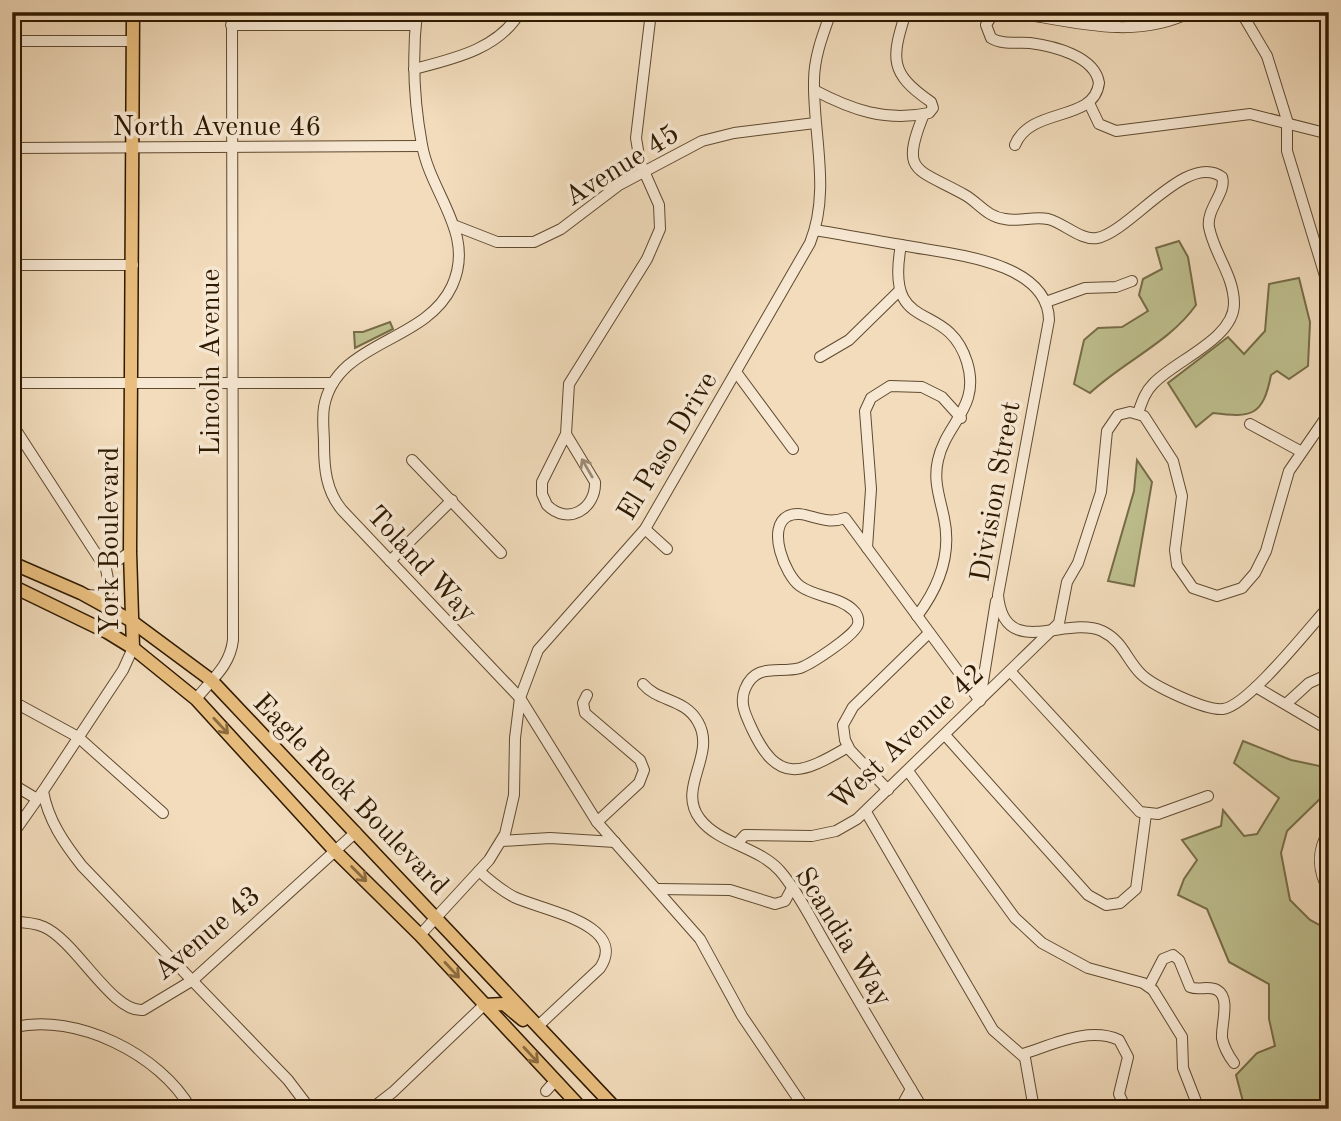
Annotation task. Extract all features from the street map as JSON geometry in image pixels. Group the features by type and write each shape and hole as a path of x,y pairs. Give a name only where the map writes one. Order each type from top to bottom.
{"main road":[{"name":"York Boulevard","path":"133,12 130,552 130,620 133,648"},
{"name":"Eagle Rock Boulevard","path":"12,563 67,586 130,620 211,680 616,1109"},
{"name":"Eagle Rock Boulevard","path":"12,586 59,606 133,648 195,698 334,849 419,935 582,1109"},
{"path":"59,606 67,586"},
{"path":"484,1006 492,988 485,969"},
{"path":"484,1006 504,1004 559,1048"}],"street":[{"name":"Lincoln Avenue","path":"195,698 223,669 231,654 233,640 232,12"},
{"name":"Toland Way","path":"416,12 414,69 422,146 433,184 456,226 459,257 453,284 446,298 426,319 360,355 333,383 324,417 325,468 330,490 342,510 520,698 597,822 700,939 742,1016 805,1109"},
{"path":"414,69 448,60 493,42 520,12"},
{"path":"566,435 594,482 595,491 589,506 575,514 566,514 547,505 541,488 543,476 566,435 566,393 572,376 658,238 659,205 644,172 636,138 651,12"},
{"name":"El Paso Drive","path":"419,935 479,871 502,841 513,807 520,698 532,661 546,639 645,529 815,230 821,194 814,90 816,62 831,12"},
{"path":"814,90 863,113 893,117 931,111 931,102 909,87 898,70 897,48 906,12"},
{"path":"995,12 986,24 988,34 995,41 1056,49 1092,67 1099,83 1089,103 1075,111 1045,118 1022,134 1015,145"},
{"path":"1012,12 1123,29 1150,27 1191,12"},
{"path":"1241,12 1267,56 1287,122 1287,150 1329,289"},
{"path":"231,25 415,25"},
{"path":"12,41 132,41"},
{"path":"1089,103 1099,124 1116,131 1238,114 1287,122 1329,134"},
{"path":"924,114 911,149 915,164 924,175 963,194 998,218 1045,219 1090,238 1102,236 1119,226 1184,179 1205,173 1222,177 1223,186 1213,204 1209,225 1230,279 1234,305 1231,320 1222,332 1155,382 1138,413"},
{"name":"Avenue 45","path":"456,226 497,242 534,242 551,235 602,196 702,141 734,133 816,123"},
{"name":"North Avenue 46","path":"12,148 422,146"},
{"path":"815,230 1000,266 1037,288 1046,302 1085,288 1116,287 1132,281"},
{"path":"901,245 896,273 899,291 910,307 953,335 964,354 970,386 961,418 942,448 936,470 947,536 944,563 935,590 917,616"},
{"path":"12,265 133,265"},
{"path":"820,358 849,340 899,291"},
{"name":"Division Street","path":"1046,302 1049,320 998,588 1001,611 1015,627 1029,633 1083,626 1103,632 1119,643 1148,680 1205,707 1231,708 1244,700 1329,606"},
{"path":"736,372 793,449"},
{"path":"12,383 333,383"},
{"path":"867,548 871,489 865,411 871,398 890,386 922,387 942,397 961,418"},
{"path":"1052,631 1059,623 1067,582 1078,563 1101,492 1109,425 1124,412 1138,413 1149,420 1179,474 1182,496 1175,550 1177,565 1186,582 1210,595 1234,592 1255,573 1266,551 1289,471 1300,451 1329,413"},
{"path":"12,424 101,558 111,579 110,589 96,597 81,593"},
{"path":"1250,424 1300,451"},
{"path":"412,460 501,553"},
{"path":"390,561 452,500"},
{"path":"848,747 807,769 782,768 762,750 742,703 748,682 760,672 802,667 856,630 857,615 851,607 806,589 794,580 777,534 781,522 790,515 804,515 831,523 845,519 979,701"},
{"path":"645,529 667,550"},
{"path":"101,558 117,561 130,552"},
{"path":"979,701 998,588"},
{"name":"West Avenue 42","path":"737,844 746,835 824,834 847,825 866,811 1052,631"},
{"path":"888,790 848,747 843,733 848,713 929,633"},
{"name":"York Boulevard","path":"12,835 124,670 133,648"},
{"path":"1010,671 1136,809 1146,814 1158,814 1208,796"},
{"path":"1286,704 1309,683 1329,674"},
{"name":"Scandia Way","path":"643,684 650,692 676,700 698,721 704,748 692,789 693,805 707,826 778,869 792,888 923,1109"},
{"path":"1256,687 1329,730"},
{"path":"587,695 583,703 585,713 640,760 644,771 639,783 597,822"},
{"path":"12,701 78,737 163,813"},
{"path":"944,735 1092,899 1106,905 1121,903 1132,895 1139,882 1146,814"},
{"path":"908,771 1015,918 1032,936 1099,973 1149,986 1181,1037 1183,1068 1199,1109"},
{"path":"12,784 40,795 53,824 82,866 288,1080 310,1109"},
{"path":"866,811 993,1030 1023,1054 1034,1109"},
{"path":"1329,831 1322,845 1319,864 1329,891"},
{"name":"Avenue 43","path":"12,922 44,928 63,939 130,1008 143,1010 193,979 334,849 356,832"},
{"path":"502,841 550,838 615,842"},
{"path":"479,871 515,897 590,926 604,942 606,956 600,968 538,1026"},
{"path":"658,889 730,890 775,904 785,901 792,888"},
{"path":"1149,986 1163,959 1173,956 1179,960 1189,987 1198,990 1211,988 1220,992 1224,1001 1223,1039 1234,1063"},
{"path":"370,1109 393,1092 484,1006"},
{"path":"15,1027 50,1023 106,1039 152,1066 171,1083 191,1109"},
{"path":"1023,1054 1082,1036 1104,1036 1119,1040 1129,1057 1119,1094 1126,1109"},
{"path":"546,1091 555,1081"},
{"path":"900,1109 911,1089"}],"green space":[{"path":"1179,241 1188,257 1196,305 1160,341 1090,393 1074,384 1084,340 1098,328 1122,327 1148,311 1139,295 1143,279 1162,269 1156,248"},
{"path":"1299,278 1310,322 1308,366 1289,379 1277,371 1271,375 1264,399 1254,411 1237,415 1213,413 1196,427 1168,383 1228,337 1244,354 1265,331 1269,284"},
{"path":"390,322 393,329 355,348 354,332 363,332"},
{"path":"1137,460 1152,482 1134,586 1108,581 1134,491"},
{"path":"1243,741 1291,760 1329,768 1329,790 1287,831 1281,853 1290,900 1310,920 1329,930 1329,1109 1245,1109 1236,1075 1257,1053 1275,1046 1269,1019 1269,984 1229,962 1207,909 1178,895 1184,879 1197,860 1182,840 1221,826 1223,810 1244,836 1257,834 1279,798 1234,763"}]}
